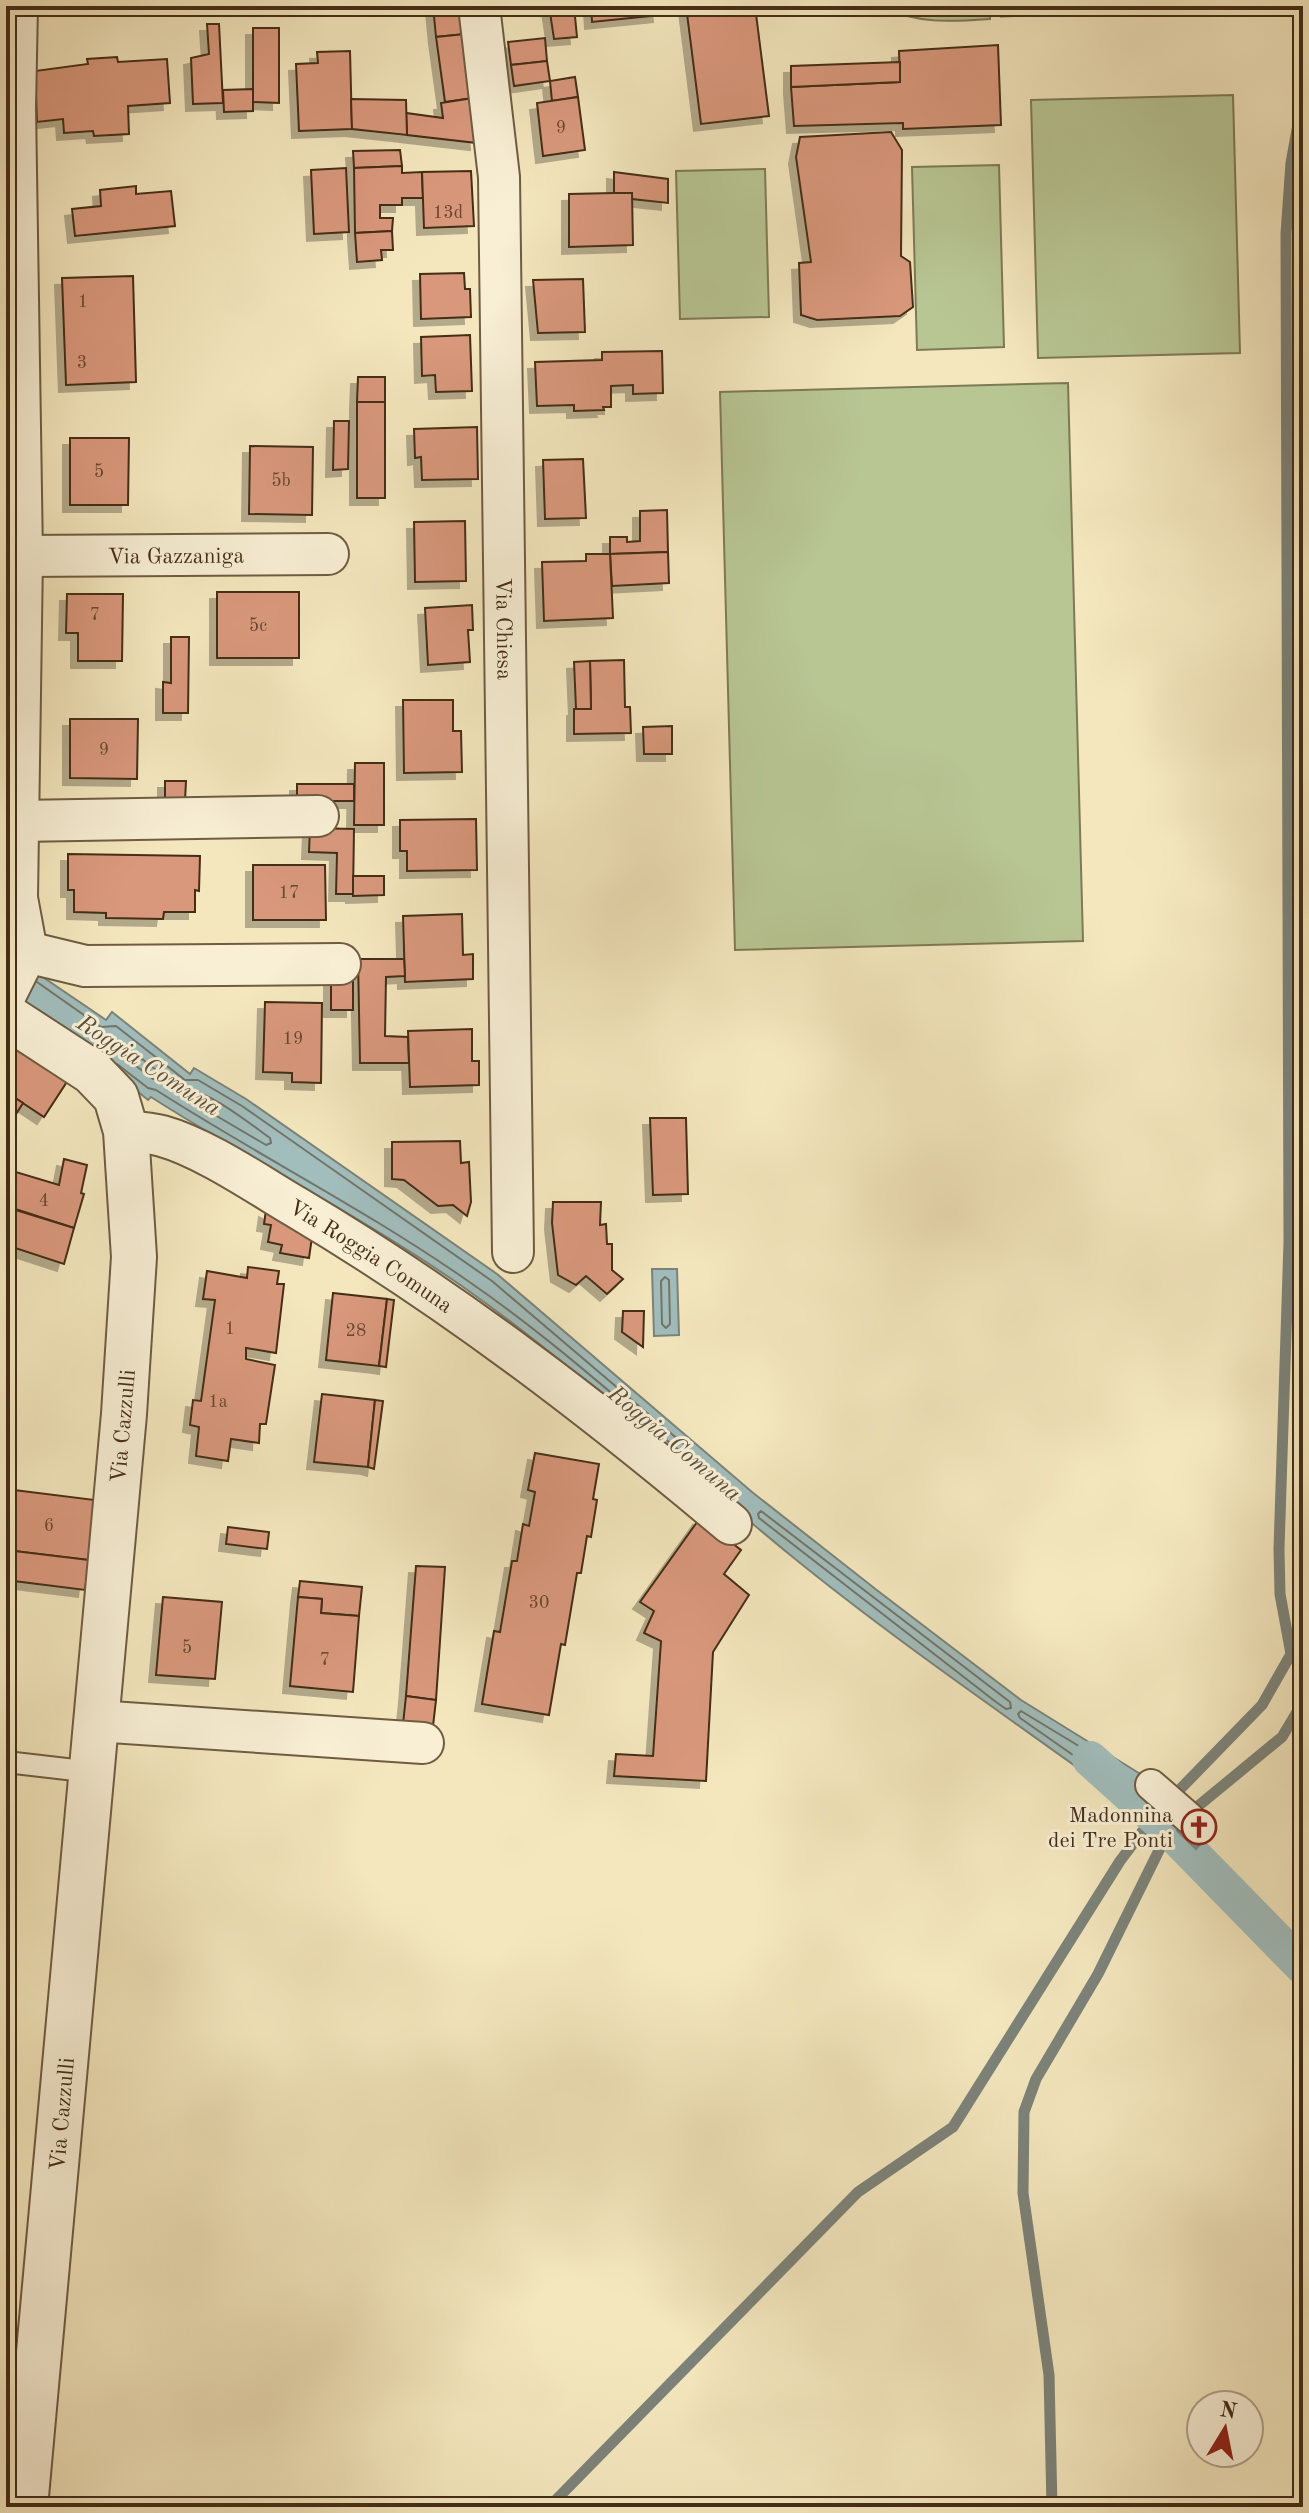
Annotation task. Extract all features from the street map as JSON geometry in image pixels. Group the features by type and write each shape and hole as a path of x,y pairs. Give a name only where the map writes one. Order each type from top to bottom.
{"street":[{"path":"6,994 27,952 17,898 22,556 10,107 17,6"},
{"name":"Via Chiesa","path":"479,6 499,177 513,1252"},
{"name":"Via Gazzaniga","path":"22,556 328,554"},
{"path":"19,821 318,816"},
{"path":"27,952 85,966 340,964"},
{"path":"6,1016 92,1072 116,1097 126,1131"},
{"name":"Via Roggia Comuna","path":"126,1131 162,1136 194,1148 370,1252 551,1378 731,1524"},
{"name":"Via Cazzulli","path":"25,2507 124,1414 134,1257 126,1131"},
{"path":"96,1721 423,1743"},
{"path":"1151,1785 1189,1818"}],"lane":[{"path":"6,1762 92,1772"}],"green space":[{"path":"879,6 989,6 990,19 934,20 907,16"},
{"path":"1233,95 1240,353 1038,358 1031,100"},
{"path":"999,165 1004,347 917,350 912,167"},
{"path":"765,169 769,317 680,319 676,171"},
{"path":"1068,383 1083,941 735,950 720,392"}],"water":[{"path":"6,952 106,1020 112,1012 190,1074 194,1068 246,1099 497,1274 752,1492 878,1591 1021,1700 1142,1775 1120,1792 1110,1791 867,1616 589,1385 466,1289 349,1214 151,1097 148,1100 97,1058 20,1005"},
{"path":"652,1269 677,1269 679,1335 654,1336"}],"building":[{"path":"433,6 461,6 465,34 436,37"},
{"path":"549,6 574,6 577,37 554,39"},
{"path":"591,6 659,6 660,15 592,22"},
{"path":"686,6 755,6 769,116 701,124"},
{"path":"1008,6 1063,6 1008,10"},
{"path":"207,24 219,24 223,103 193,104 191,58 209,54"},
{"path":"253,28 279,28 279,103 253,102"},
{"path":"465,34 473,98 445,102 436,37"},
{"path":"545,38 547,61 511,65 508,42"},
{"path":"998,45 1001,125 903,129 903,123 794,126 791,87 900,82 899,51"},
{"path":"350,51 352,129 299,131 296,64 318,63 317,52"},
{"path":"117,57 118,62 167,59 170,103 128,106 129,134 94,136 93,131 64,133 63,119 37,122 35,71 88,64 87,59"},
{"path":"547,61 550,81 514,86 511,65"},
{"path":"900,62 900,82 791,87 791,66"},
{"path":"575,77 578,97 552,101 550,81"},
{"path":"253,89 253,111 224,112 223,90"},
{"path":"578,97 585,150 543,156 537,103"},
{"path":"473,98 477,143 407,135 406,113 443,118 441,103"},
{"path":"351,99 406,100 407,135 352,129"},
{"path":"891,132 902,150 901,256 910,262 913,307 900,316 817,320 801,315 799,263 811,262 796,157 800,137"},
{"path":"400,150 402,166 354,168 353,151"},
{"path":"402,166 402,173 422,172 423,198 402,198 402,205 380,205 380,218 393,218 392,231 355,233 354,168"},
{"path":"346,168 349,232 314,234 311,170"},
{"path":"471,171 474,226 424,228 422,172"},
{"path":"614,172 668,179 668,203 632,199 632,193 614,193"},
{"path":"136,186 136,194 171,191 175,226 75,236 72,209 101,206 100,190"},
{"path":"632,193 633,245 569,247 569,194"},
{"path":"392,231 393,250 381,250 382,260 357,262 355,233"},
{"path":"464,273 465,289 470,289 471,317 421,319 420,274"},
{"path":"133,276 136,382 66,385 62,278"},
{"path":"583,279 585,332 538,333 533,280"},
{"path":"470,335 472,391 436,392 435,375 422,376 421,337"},
{"path":"662,351 663,393 633,394 633,385 611,386 611,407 603,407 604,410 574,411 574,405 537,406 535,362 602,360 602,352"},
{"path":"358,377 385,377 385,402 357,402"},
{"path":"357,402 385,402 385,498 357,498"},
{"path":"334,421 349,421 348,469 333,470"},
{"path":"477,427 478,479 422,480 421,457 415,458 414,429"},
{"path":"70,438 129,438 128,505 70,505"},
{"path":"250,446 313,447 312,515 249,514"},
{"path":"583,459 586,518 545,519 543,460"},
{"path":"667,510 668,552 610,554 610,537 627,537 627,542 640,541 640,511"},
{"path":"465,521 466,581 415,582 414,522"},
{"path":"668,552 669,583 612,586 610,554"},
{"path":"586,554 610,554 613,618 544,621 542,562 586,561"},
{"path":"217,592 299,592 299,658 217,658"},
{"path":"67,594 123,594 122,661 78,661 78,633 66,633"},
{"path":"472,605 473,630 468,630 470,662 428,665 425,608"},
{"path":"171,637 189,637 188,713 163,713 163,682 171,683"},
{"path":"624,660 625,707 630,707 631,733 574,734 574,709 591,709 590,661"},
{"path":"590,661 591,709 576,709 574,662"},
{"path":"403,700 453,700 453,731 461,731 462,772 404,773"},
{"path":"70,719 138,719 137,779 70,778"},
{"path":"672,726 672,754 644,754 643,727"},
{"path":"355,763 384,763 384,825 354,825"},
{"path":"165,781 186,781 185,801 165,801"},
{"path":"297,784 354,784 354,801 297,801"},
{"path":"476,819 477,870 407,871 407,851 400,851 400,820"},
{"path":"310,828 354,829 353,894 336,894 337,853 309,852"},
{"path":"68,854 200,856 195,912 164,912 163,919 106,918 106,913 74,912 74,890 68,890"},
{"path":"253,865 325,865 326,920 253,920"},
{"path":"353,876 384,876 384,895 353,896"},
{"path":"462,914 463,955 473,954 473,979 405,982 403,916"},
{"path":"358,959 404,959 405,976 386,977 385,1036 408,1037 409,1063 360,1063"},
{"path":"331,978 353,978 353,1010 331,1010"},
{"path":"265,1002 322,1003 321,1083 292,1082 292,1073 263,1072"},
{"path":"472,1029 472,1061 479,1061 479,1085 410,1087 408,1031"},
{"path":"6,1031 72,1074 44,1117 6,1092"},
{"path":"6,1092 23,1103 6,1130"},
{"path":"650,1118 686,1118 688,1194 653,1195"},
{"path":"460,1141 461,1163 469,1162 471,1202 467,1216 453,1205 438,1206 404,1180 392,1179 392,1142"},
{"path":"64,1159 87,1165 81,1193 84,1194 74,1228 6,1206 6,1169 59,1185"},
{"path":"553,1202 601,1202 600,1225 606,1224 607,1244 612,1244 612,1270 623,1279 607,1294 586,1276 576,1285 558,1275 552,1223"},
{"path":"6,1207 74,1228 64,1264 6,1245"},
{"path":"266,1210 312,1237 309,1258 280,1253 282,1245 268,1242 271,1225 264,1224"},
{"path":"248,1267 279,1271 277,1284 284,1284 276,1353 246,1348 246,1359 275,1365 266,1424 260,1424 259,1443 231,1439 228,1461 196,1456 199,1427 190,1425 193,1400 201,1401 215,1300 203,1299 207,1271 247,1278"},
{"path":"333,1293 387,1299 379,1366 326,1360"},
{"path":"387,1299 394,1300 386,1367 379,1366"},
{"path":"623,1311 644,1311 643,1347 622,1332"},
{"path":"322,1394 375,1400 368,1467 314,1462"},
{"path":"375,1400 383,1401 374,1469 368,1467"},
{"path":"535,1453 599,1464 591,1537 587,1536 581,1573 577,1573 549,1715 482,1704 494,1631 500,1632 512,1561 517,1561 523,1524 529,1526 535,1492 528,1490"},
{"path":"6,1489 95,1500 89,1560 6,1550"},
{"path":"700,1518 741,1550 724,1574 749,1595 713,1652 706,1781 614,1776 616,1754 653,1756 661,1641 644,1633 654,1611 640,1602"},
{"path":"228,1527 269,1532 267,1549 226,1544"},
{"path":"6,1550 89,1560 85,1590 6,1580"},
{"path":"416,1566 445,1567 436,1700 406,1696"},
{"path":"300,1581 362,1587 359,1616 321,1613 322,1599 298,1597"},
{"path":"163,1597 222,1602 215,1679 156,1675"},
{"path":"298,1597 322,1599 321,1613 359,1616 353,1692 290,1686"},
{"path":"406,1696 436,1700 433,1726 403,1724"},
{"name":"Madonnina dei Tre Ponti","path":"1194,1813 1214,1830 1203,1842 1184,1824"}],"waterway":[{"path":"549,2507 858,2192 953,2127 1120,1861 1154,1816 1262,1705 1291,1654 1280,1594 1279,1549 1289,1242 1286,234 1291,163 1303,97"},
{"path":"1052,2507 1049,2375 1023,2193 1024,2112 1036,2079 1098,1974 1169,1830 1282,1737 1303,1702"},
{"name":"Roggia Comuna","path":"1090,1759 1169,1830 1303,1967"}],"place":[{"name":"Madonnina dei Tre Ponti","path":"1199,1827"}]}
